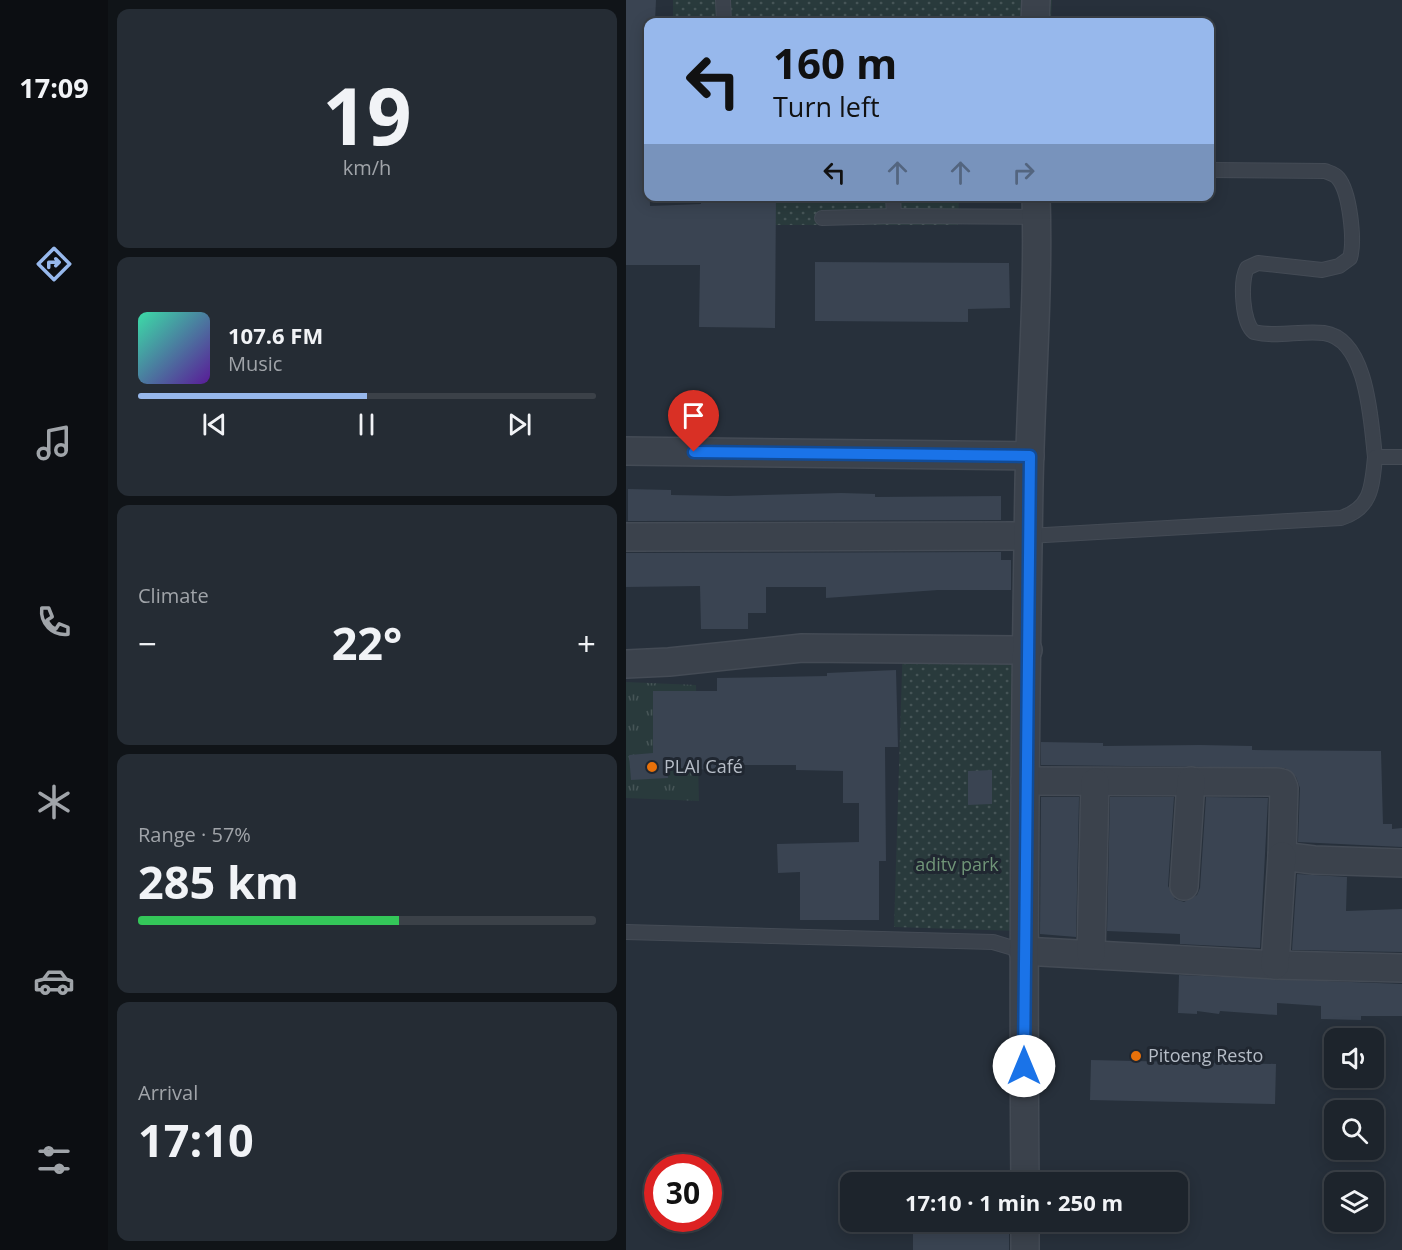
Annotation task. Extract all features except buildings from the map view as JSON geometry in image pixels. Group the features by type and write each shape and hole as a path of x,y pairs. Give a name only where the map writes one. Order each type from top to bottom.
{"street":[{"path":"1036,0 1036,18"},
{"path":"1025,1172 1023,951 1028,536 1036,322 1036,207"},
{"path":"626,450 1030,456"},
{"path":"626,537 1028,536"},
{"path":"626,664 669,662 802,648 1028,651"},
{"path":"1025,781 1282,783 1282,856 1275,965"},
{"path":"1184,886 1191,781"},
{"path":"1091,954 1095,782"},
{"path":"1282,856 1314,860 1403,863"},
{"path":"1023,951 1275,965 1403,968"},
{"path":"1025,1232 1025,1250"}],"lane":[{"path":"724,0 724,18"},
{"path":"1028,536 1341,518 1358,511 1371,494 1375,458 1366,393 1358,367 1348,346 1327,333 1254,332 1248,326 1245,317 1244,279 1247,268 1264,264 1322,270 1339,266 1350,258 1351,228 1345,193 1338,177 1325,171 1214,170"},
{"path":"893,201 894,216"},
{"path":"822,218 1036,207"},
{"path":"1375,458 1403,457"},
{"path":"626,932 993,942 1023,951"}],"green space":[{"path":"673,0 1052,0 1051,18 673,18"},
{"path":"769,201 959,201 958,225 770,225"},
{"name":"aditv park","path":"903,640 1026,643 1017,931 894,927"},
{"path":"626,682 696,685 699,801 626,798"}],"place":[{"name":"PLAI Café","path":"652,767"},
{"name":"Pitoeng Resto","path":"1136,1056"}],"route":[{"path":"694,452 1030,456 1023,929 1024,1066"}]}
